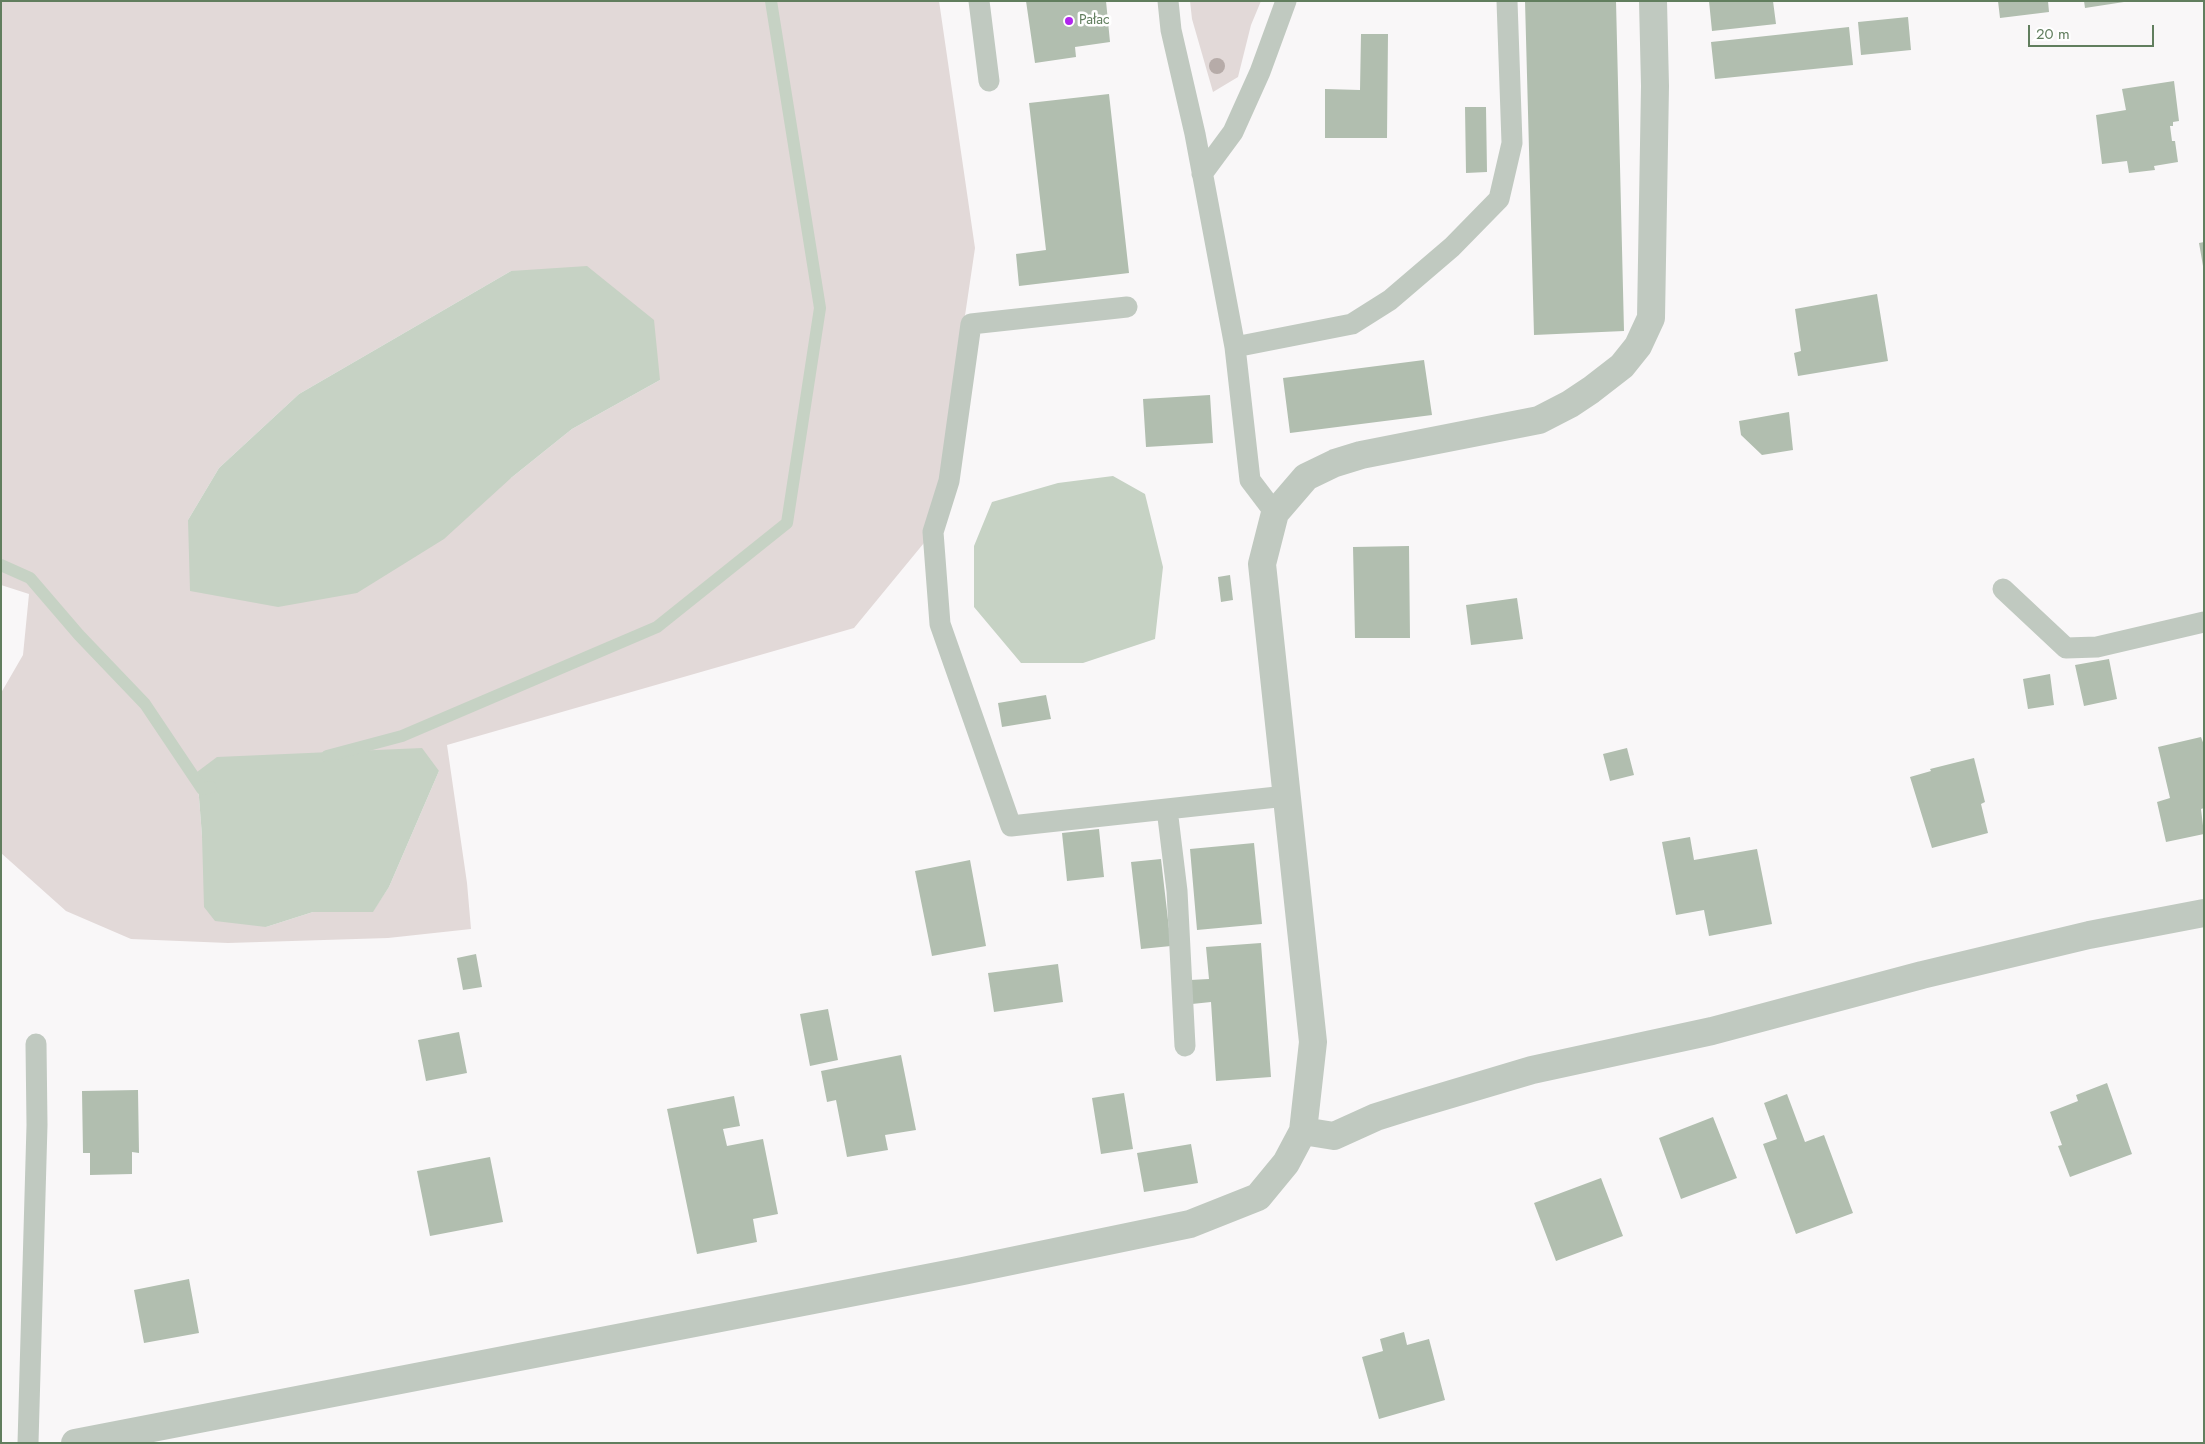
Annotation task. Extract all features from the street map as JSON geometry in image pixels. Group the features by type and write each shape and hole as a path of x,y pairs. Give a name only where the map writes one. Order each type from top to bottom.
{"street":[{"path":"76,1443 963,1271 1190,1224 1258,1197 1286,1163 1302,1131 1313,1042 1262,564 1275,513 1306,477 1334,463 1361,455 1539,420 1570,404 1591,390 1622,366 1638,346 1651,318 1655,86 1653,1"},
{"path":"1302,1131 1334,1136 1376,1117 1532,1070 1712,1031 1922,975 2089,935 2204,912"}],"lane":[{"path":"979,1 989,81"},
{"path":"1168,1 1171,30 1195,134 1234,347 1250,480 1275,513"},
{"path":"1202,174 1233,132 1263,64 1286,1"},
{"path":"1234,347 1352,324 1390,300 1452,247 1499,199 1512,143 1507,1"},
{"path":"1127,307 971,324 949,481 933,532 940,624 1011,826 1286,796"},
{"path":"2003,589 2066,648 2097,647 2204,622"},
{"path":"1167,809 1177,891 1185,1046"},
{"path":"28,1443 37,1125 36,1044"}],"shaded area":[{"path":"1,1 939,1 975,248 933,532 854,628 447,745 467,883 471,929 388,938 228,943 131,939 66,911 1,853 1,693 23,655 29,594 1,585","holes":["511,271 660,380 572,429 511,478 188,520 219,468 299,394","439,771 389,887 373,911 313,912 266,927 202,836 197,772"]},
{"path":"1190,1 1261,1 1251,25 1238,77 1213,92 1192,19"},
{"path":"587,266 654,320 660,380 572,429 511,478 444,539 357,593 278,607 190,591 188,520 219,468 299,394 511,271"},
{"path":"1113,476 1145,494 1163,567 1155,639 1083,663 1021,663 974,607 974,546 992,502 1058,483"},
{"path":"422,748 439,771 389,887 373,912 313,912 266,927 215,921 204,907 202,836 197,772 217,757"}],"building":[{"name":"Pałac","path":"1026,1 1106,1 1110,42 1075,47 1076,57 1035,63"},
{"path":"1525,1 1616,1 1624,331 1534,335"},
{"path":"1709,1 1773,1 1776,24 1712,31"},
{"path":"1998,1 2048,1 2049,12 2000,18"},
{"path":"2084,1 2124,1 2124,2 2085,8"},
{"path":"1908,17 1911,50 1861,55 1858,22"},
{"path":"1849,27 1853,65 1715,79 1711,42"},
{"path":"1361,34 1388,34 1387,138 1325,138 1325,89 1360,90"},
{"path":"2174,81 2179,121 2173,122 2173,126 2170,126 2172,141 2175,141 2178,162 2154,166 2155,170 2129,173 2127,161 2102,164 2096,115 2126,110 2122,89"},
{"path":"1109,94 1129,273 1019,286 1016,254 1046,250 1029,103"},
{"path":"1465,107 1486,107 1487,172 1466,173"},
{"path":"2204,242 2204,266 2203,266 2199,243"},
{"path":"1877,294 1888,361 1798,376 1794,353 1801,351 1795,309"},
{"path":"1424,360 1432,415 1290,433 1283,378"},
{"path":"1210,395 1213,443 1146,447 1143,399"},
{"path":"1789,412 1793,450 1762,455 1741,435 1739,421"},
{"path":"1409,546 1410,638 1355,638 1353,547"},
{"path":"1230,575 1233,600 1221,602 1218,577"},
{"path":"1517,598 1523,639 1471,645 1466,605"},
{"path":"2109,659 2117,699 2084,706 2075,665"},
{"path":"2050,674 2054,705 2028,709 2023,679"},
{"path":"1046,695 1051,719 1002,727 998,703"},
{"path":"2201,737 2204,745 2204,808 2201,809 2204,834 2166,842 2157,802 2170,798 2158,747"},
{"path":"1627,748 1634,775 1610,781 1603,754"},
{"path":"1974,758 1985,802 1981,804 1988,833 1932,848 1910,777 1931,771 1930,769"},
{"path":"1099,829 1104,877 1067,881 1062,833"},
{"path":"1690,837 1694,860 1757,849 1772,924 1709,936 1704,910 1676,915 1662,842"},
{"path":"1254,843 1262,924 1197,930 1190,849"},
{"path":"1161,859 1171,946 1141,949 1131,862"},
{"path":"970,860 986,946 932,956 915,871"},
{"path":"1261,943 1271,1077 1216,1081 1211,1002 1192,1004 1190,980 1209,979 1206,947"},
{"path":"476,954 482,987 463,990 457,958"},
{"path":"1058,964 1063,1002 994,1012 988,973"},
{"path":"828,1009 838,1060 810,1066 800,1014"},
{"path":"459,1032 467,1073 426,1081 418,1040"},
{"path":"901,1055 916,1130 885,1135 888,1150 847,1157 836,1100 827,1102 821,1071"},
{"path":"2107,1083 2132,1154 2070,1177 2058,1146 2062,1145 2050,1112 2078,1101 2076,1095"},
{"path":"138,1090 139,1153 132,1152 132,1174 90,1175 90,1153 83,1153 82,1091"},
{"path":"1124,1093 1133,1149 1101,1154 1092,1098"},
{"path":"1787,1094 1805,1142 1824,1135 1853,1213 1796,1234 1763,1144 1777,1139 1764,1103"},
{"path":"734,1096 740,1126 723,1129 727,1146 763,1139 778,1214 753,1219 757,1242 697,1254 667,1109"},
{"path":"1713,1117 1737,1178 1681,1199 1659,1138"},
{"path":"1191,1144 1198,1183 1144,1192 1137,1153"},
{"path":"490,1157 503,1222 430,1236 417,1171"},
{"path":"1601,1178 1623,1236 1556,1261 1534,1203"},
{"path":"189,1279 199,1333 144,1343 134,1290"},
{"path":"1404,1332 1407,1345 1429,1339 1445,1400 1379,1419 1362,1357 1383,1351 1380,1339"}],"waterway":[{"path":"327,756 402,736 657,627 787,523 820,308 771,1"},
{"path":"1,565 30,578 79,635 145,704 202,789 211,787"}],"place":[{"name":"Pałac","path":"1069,21"}]}
